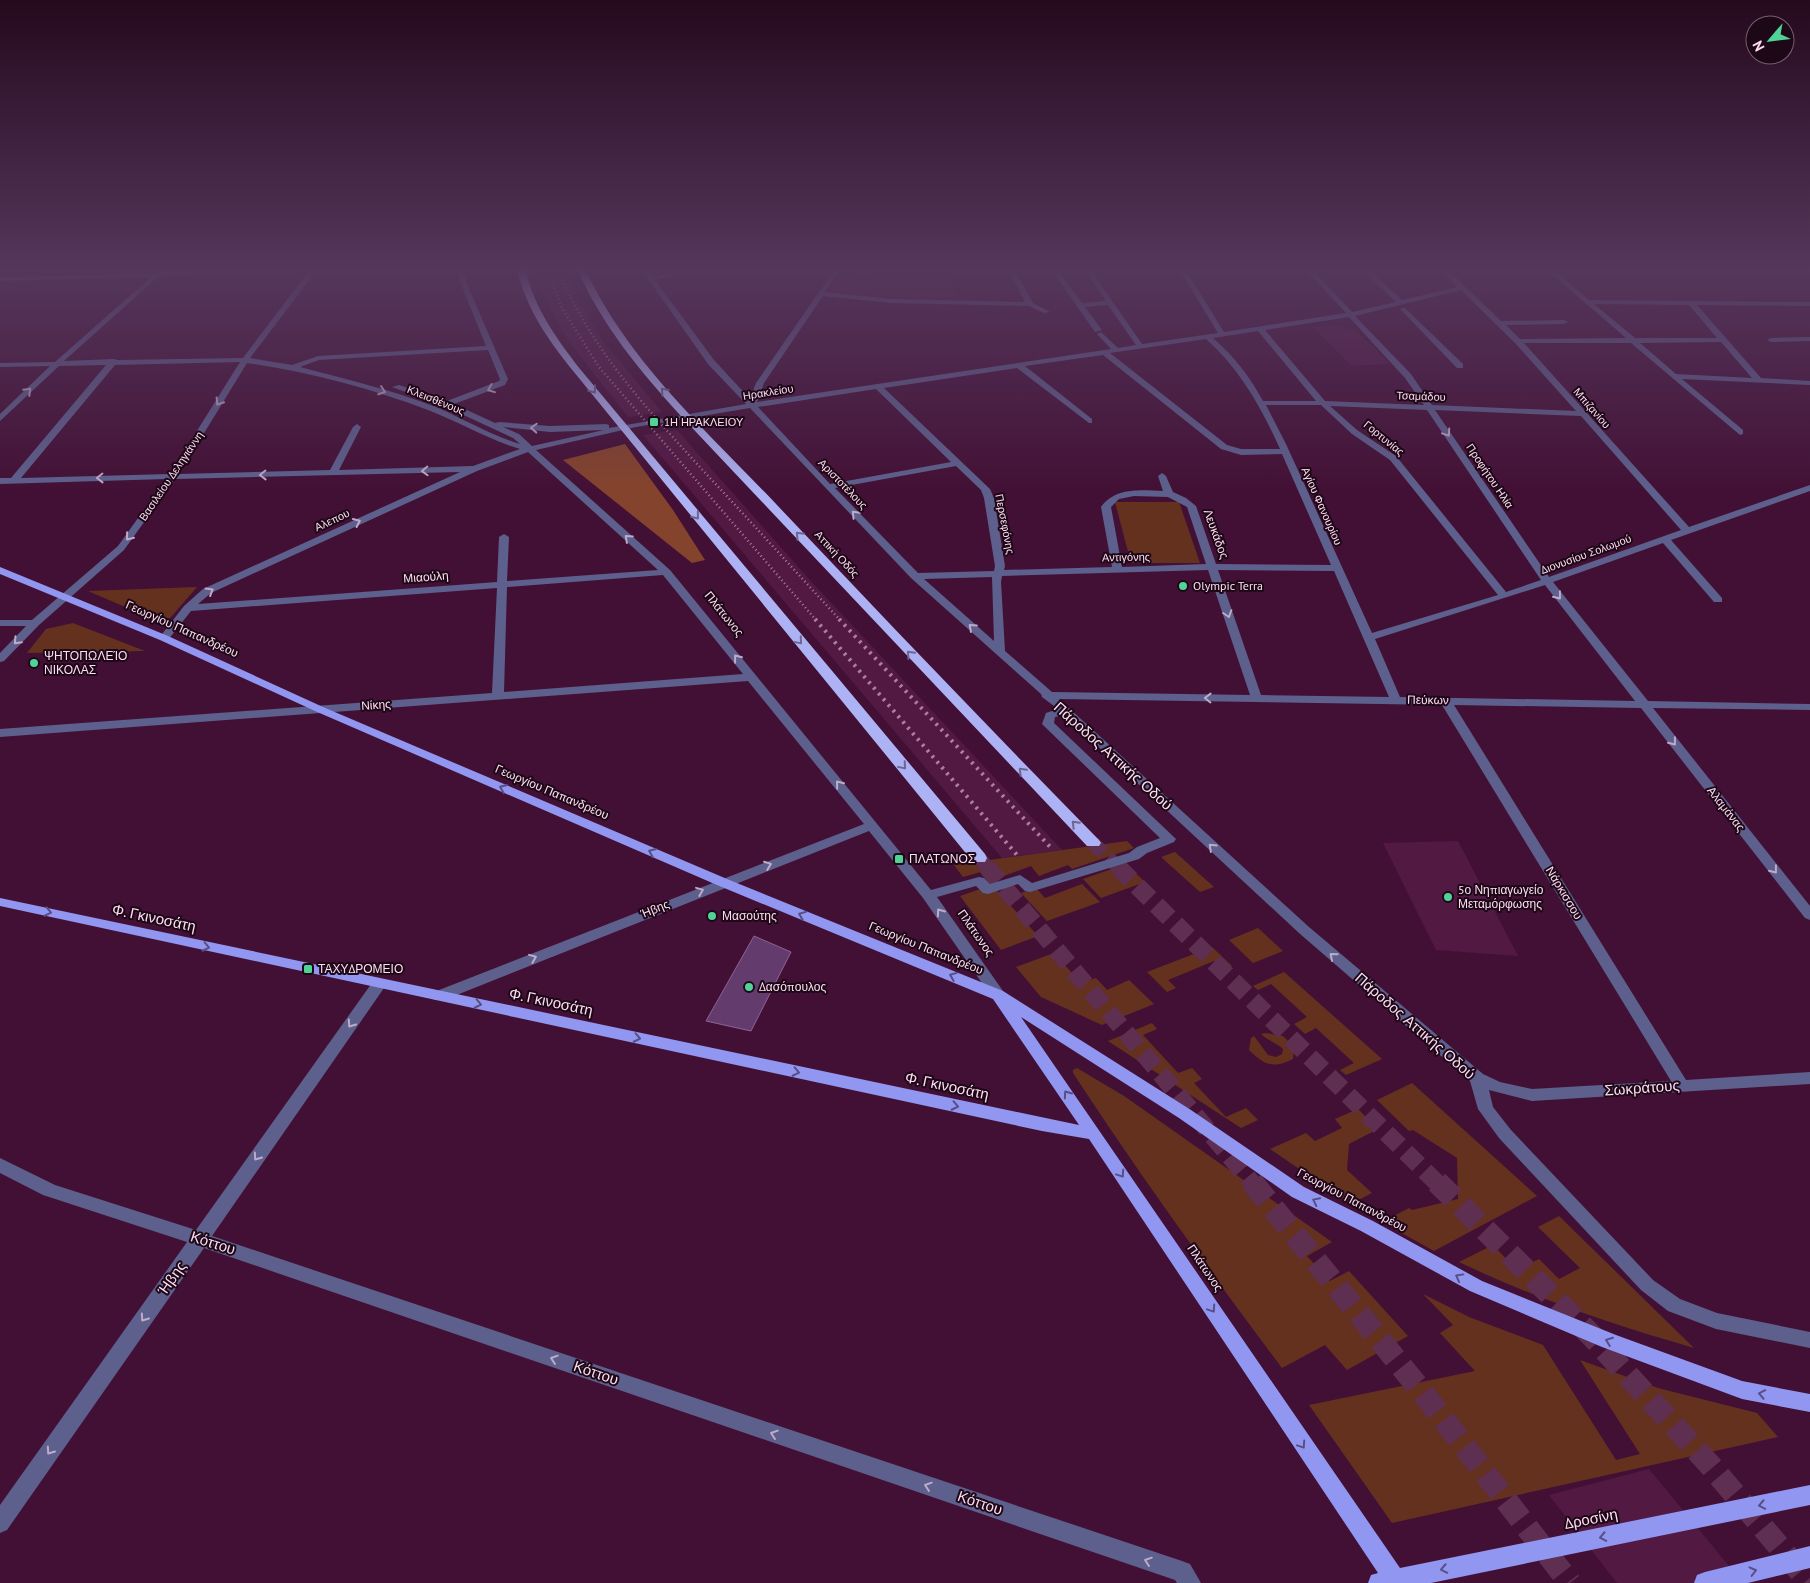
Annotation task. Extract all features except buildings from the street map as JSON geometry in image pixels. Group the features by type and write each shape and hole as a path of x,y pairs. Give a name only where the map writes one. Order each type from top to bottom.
{"highway":[{"path":"556,343 600,399 979,858"},
{"name":"Αττική Οδός","path":"624,343 663,389 974,723 1093,843"}],"main road":[{"name":"Γεωργίου Παπανδρέου","path":"0,570 164,638 319,709 722,882 998,995 1177,1108 1298,1192 1367,1226 1476,1286 1609,1341 1742,1390 1810,1403"},
{"name":"Φ. Γκινοσάτη","path":"0,902 1042,1125 1094,1134"},
{"name":"Πλάτωνος","path":"998,995 1396,1580"},
{"name":"Δροσίνη","path":"1396,1580 1810,1495"},
{"path":"1705,1583 1810,1557"}],"street":[{"path":"0,419 79,343"},
{"name":"Βασιλείου Δεληγιάννη","path":"0,660 35,623 121,548 173,476 258,343"},
{"path":"447,404 502,383 504,379 489,343"},
{"name":"Αριστοτέλους","path":"698,343 712,362 752,406 915,576 1046,695"},
{"path":"752,406 760,383 788,343"},
{"path":"1109,343 1116,350"},
{"name":"Ηρακλείου","path":"592,436 636,425 729,409 1161,343"},
{"name":"Αγίου Φανουρίου","path":"1216,343 1223,348 1261,403 1338,568 1396,700"},
{"name":"Γορτυνίας","path":"1271,343 1286,363 1323,403 1371,445 1393,458 1504,596"},
{"name":"Προφήτου Ηλία","path":"1376,343 1408,376 1547,581 1643,704"},
{"path":"1438,343 1460,366"},
{"name":"Μπιζανίου","path":"1520,343 1581,414 1688,531"},
{"path":"1637,343 1740,432"},
{"path":"1726,343 1758,380"},
{"path":"292,367 318,358 363,353 491,348"},
{"path":"1104,352 1224,447 1241,452 1285,452"},
{"name":"Κλεισθένους","path":"0,359 114,361 247,358 292,367 388,393 433,409 498,440 528,449 592,436"},
{"name":"Κλεισθένους","path":"0,365 60,360 247,358 303,362 383,383 447,404 482,421"},
{"path":"14,480 114,361"},
{"path":"1018,365 1089,421"},
{"path":"1675,376 1810,383"},
{"name":"Περσεφόνης","path":"877,386 934,443 985,489 989,498 1000,573 996,582 1000,652"},
{"name":"Τσαμάδου","path":"1261,403 1323,403 1581,414"},
{"name":"Ηρακλείου","path":"482,421 530,428 636,425"},
{"name":"Πλάτωνος","path":"482,421 516,436 528,449 666,572 928,895 998,995"},
{"path":"332,474 357,427"},
{"name":"Αλεπου","path":"164,638 188,608 207,591 474,469 528,449"},
{"path":"828,487 958,463"},
{"path":"0,480 332,474 474,469"},
{"path":"1117,569 1106,507 1108,503 1119,496 1130,494 1169,494 1162,476"},
{"name":"Διονυσίου Σολωμού","path":"1368,638 1504,596 1810,488"},
{"name":"Λευκάδος","path":"1169,494 1191,506 1256,699"},
{"path":"498,696 504,537"},
{"path":"1664,539 1718,600"},
{"name":"Αντιγόνης","path":"915,576 1213,567 1338,568"},
{"name":"Μιαούλη","path":"188,608 666,572"},
{"path":"0,623 35,623"},
{"name":"Νίκης","path":"0,733 751,677"},
{"name":"Πεύκων","path":"1046,695 1810,707"},
{"name":"Πάροδος Αττικής Οδού","path":"1046,695 1126,764 1162,802 1304,930 1476,1078 1486,1109 1505,1134 1647,1285 1674,1305 1716,1321 1810,1340"},
{"name":"Νάρκισσου","path":"1446,701 1682,1086"},
{"name":"Αλαμάνας","path":"1643,704 1810,915"},
{"path":"928,895 978,881 988,890 1020,879 1030,888 1134,856 1142,850 1169,839 1048,724 1050,715 1064,711"},
{"name":"Ήβης","path":"439,996 722,882 873,825"},
{"name":"Ήβης","path":"0,1523 379,984"},
{"name":"Σωκράτους","path":"1476,1078 1496,1087 1532,1095 1810,1078"},
{"name":"Κόττου","path":"0,1165 50,1190 200,1239 1182,1572 1190,1583"}],"shaded area":[{"path":"569,343 604,343 662,412 628,417"},
{"path":"1329,343 1369,343 1391,364 1352,366"},
{"path":"677,430 809,579 1062,850 1002,858 643,435"},
{"path":"625,444 673,510 705,560 692,563 563,460"},
{"path":"1115,502 1179,502 1200,563 1131,563"},
{"path":"197,587 165,624 88,591"},
{"path":"73,623 145,651 27,653 46,629"},
{"path":"1127,841 1134,848 1072,869 1068,865 1039,876 1031,866 990,881 981,872 963,877 954,865"},
{"name":"5ο Νηπιαγωγείο Μεταμόρφωσης","path":"1458,841 1518,956 1436,950 1383,843"},
{"path":"1175,852 1214,887 1200,892 1161,857"},
{"path":"1126,864 1145,882 1101,898 1083,879"},
{"path":"1082,884 1100,902 1047,921 1021,893 1036,888 1045,898"},
{"path":"992,885 1038,936 1001,950 960,896"},
{"path":"1258,928 1283,951 1253,963 1229,940"},
{"path":"1212,947 1232,966 1223,970 1214,961 1168,980 1176,988 1167,992 1147,972"},
{"path":"1054,953 1081,983 1096,978 1107,990 1129,980 1154,1004 1102,1025 1041,997 1016,967"},
{"path":"1284,972 1382,1059 1346,1075 1340,1070 1354,1063 1316,1028 1305,1034 1294,1024 1307,1017 1271,984 1258,990 1253,986"},
{"path":"1152,1023 1157,1029 1143,1035 1178,1073 1192,1068 1202,1079 1194,1083 1226,1117 1246,1108 1258,1120 1241,1128 1108,1041"},
{"path":"1261,1034 1283,1036 1294,1047 1293,1059 1280,1064 1269,1064 1259,1059 1249,1050 1251,1038 1254,1036 1268,1055 1276,1057 1282,1054 1283,1049"},
{"path":"1077,1068 1124,1096 1332,1242 1307,1256 1330,1281 1349,1271 1408,1336 1347,1370 1325,1345 1282,1368 1123,1148 1073,1073 1073,1070"},
{"path":"1412,1083 1537,1196 1434,1251 1382,1222 1409,1208 1412,1210 1458,1199 1457,1158 1413,1130 1409,1131 1377,1100"},
{"path":"1358,1109 1378,1129 1349,1144 1347,1170 1372,1193 1351,1204 1270,1149 1306,1133 1315,1141 1342,1128 1335,1119"},
{"path":"1559,1216 1694,1348 1575,1310 1459,1262 1493,1245 1517,1270 1539,1259 1559,1279 1580,1268 1538,1227"},
{"path":"1423,1294 1469,1317 1543,1345 1616,1460 1640,1454 1580,1360 1658,1388 1757,1413 1778,1437 1392,1523 1309,1405 1475,1371 1440,1333 1453,1325"},
{"path":"1649,1469 1743,1583 1617,1583 1549,1495"}],"tunnel":[{"path":"1093,843 1119,868"},
{"path":"979,858 988,868"},
{"path":"987,867 1253,1184"},
{"path":"1118,867 1438,1184"},
{"path":"1252,1182 1427,1398 1570,1583"},
{"path":"1437,1182 1591,1335 1709,1464 1810,1583"}],"railway":[{"path":"584,343 599,367 816,620"},
{"path":"598,343 644,405 840,620"},
{"path":"815,619 1017,855"},
{"path":"839,619 1053,850"}],"place":[{"name":"1Η ΗΡΑΚΛΕΙΟΥ","path":"654,422"},
{"name":"Olympic Terra","path":"1183,586"},
{"name":"ΨΗΤΟΠΩΛΕΊΟ ΝΙΚΟΛΑΣ","path":"34,663"},
{"name":"ΠΛΑΤΩΝΟΣ","path":"899,859"},
{"name":"5ο Νηπιαγωγείο Μεταμόρφωσης","path":"1448,897"},
{"name":"Μασούτης","path":"712,916"},
{"name":"ΤΑΧΥΔΡΟΜΕΙΟ","path":"308,969"},
{"name":"Δασόπουλος","path":"749,987"}]}
